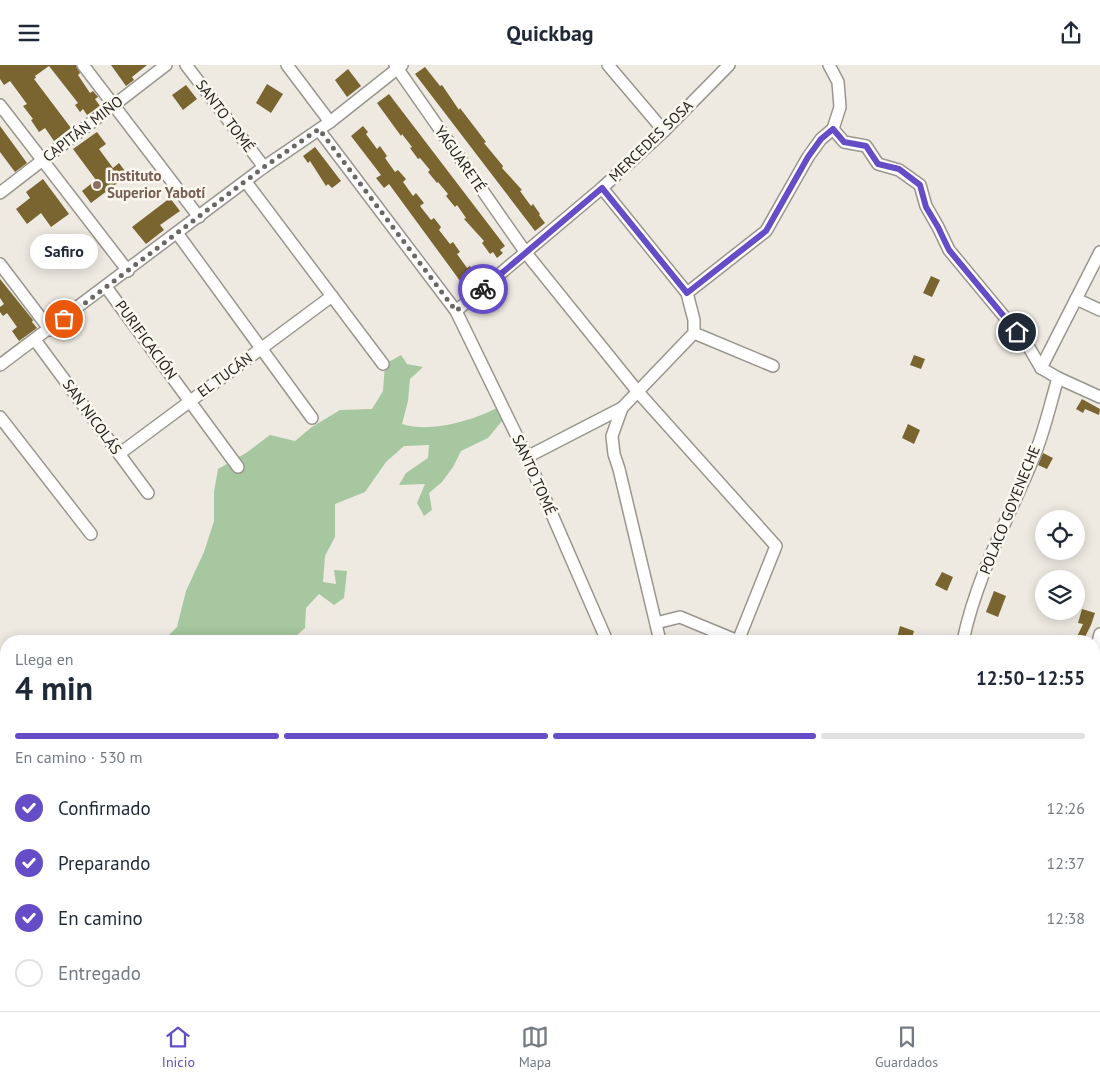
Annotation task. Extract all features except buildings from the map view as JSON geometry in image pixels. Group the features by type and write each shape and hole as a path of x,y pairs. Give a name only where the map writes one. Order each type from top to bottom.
{"street":[{"path":"83,65 198,217"},
{"name":"CAPITÁN MIÑO","path":"0,193 166,65"},
{"name":"SANTO TOMÉ","path":"186,65 264,167"},
{"path":"287,65 330,122"},
{"path":"608,65 664,131"},
{"name":"MERCEDES SOSA","path":"456,311 602,188 664,131 729,65"},
{"path":"687,293 766,231 808,157 821,139 833,129 840,107 838,82 829,65"},
{"path":"0,365 50,330 264,167 330,122 398,66"},
{"name":"YAGUARETÉ","path":"398,66 526,253 638,392 776,546 740,635"},
{"path":"0,105 128,271"},
{"name":"SANTO TOMÉ","path":"319,129 456,311 527,457 604,635"},
{"path":"833,129 844,142 866,146 878,164 899,169 920,185 926,207 949,250 1027,344 1041,368 1100,397"},
{"path":"246,182 383,364"},
{"path":"527,457 622,408 694,333 694,320 687,293 602,188"},
{"path":"178,233 312,418"},
{"path":"1041,368 1100,252"},
{"path":"0,264 50,330"},
{"name":"PURIFICACIÓN","path":"106,287 238,467"},
{"name":"EL TUCÁN","path":"119,454 332,296"},
{"path":"1076,299 1100,310"},
{"path":"694,333 773,365"},
{"name":"SAN NICOLÁS","path":"35,340 148,493"},
{"name":"POLACO GOYENECHE","path":"964,635 968,613 1034,456 1058,378"},
{"path":"622,408 612,436 614,454 659,635"},
{"path":"0,417 91,534"},
{"path":"656,623 680,617 724,635"}],"green space":[{"path":"401,355 407,364 423,367 410,379 408,401 402,424 425,427 450,424 497,408 506,416 488,438 461,451 453,467 442,482 429,493 432,510 424,516 417,503 425,484 399,485 406,473 428,458 429,445 404,446 386,462 365,492 335,504 335,537 325,556 323,582 336,584 334,570 347,571 344,598 334,605 319,594 306,608 305,628 297,635 169,635 177,627 186,591 204,552 214,521 214,492 218,469 246,453 270,435 295,441 312,427 340,410 372,409 383,391 385,364"}],"way so far":[{"path":"64,319 264,167 319,129 456,311 483,289"}],"place":[{"name":"Instituto Superior Yabotí","path":"97,185"},
{"name":"Safiro","path":"64,319"}],"route":[{"path":"483,289 602,188 687,293 766,231 808,157 821,139 833,129 844,142 866,146 878,164 899,169 920,185 926,207 949,250 1017,332"}]}
